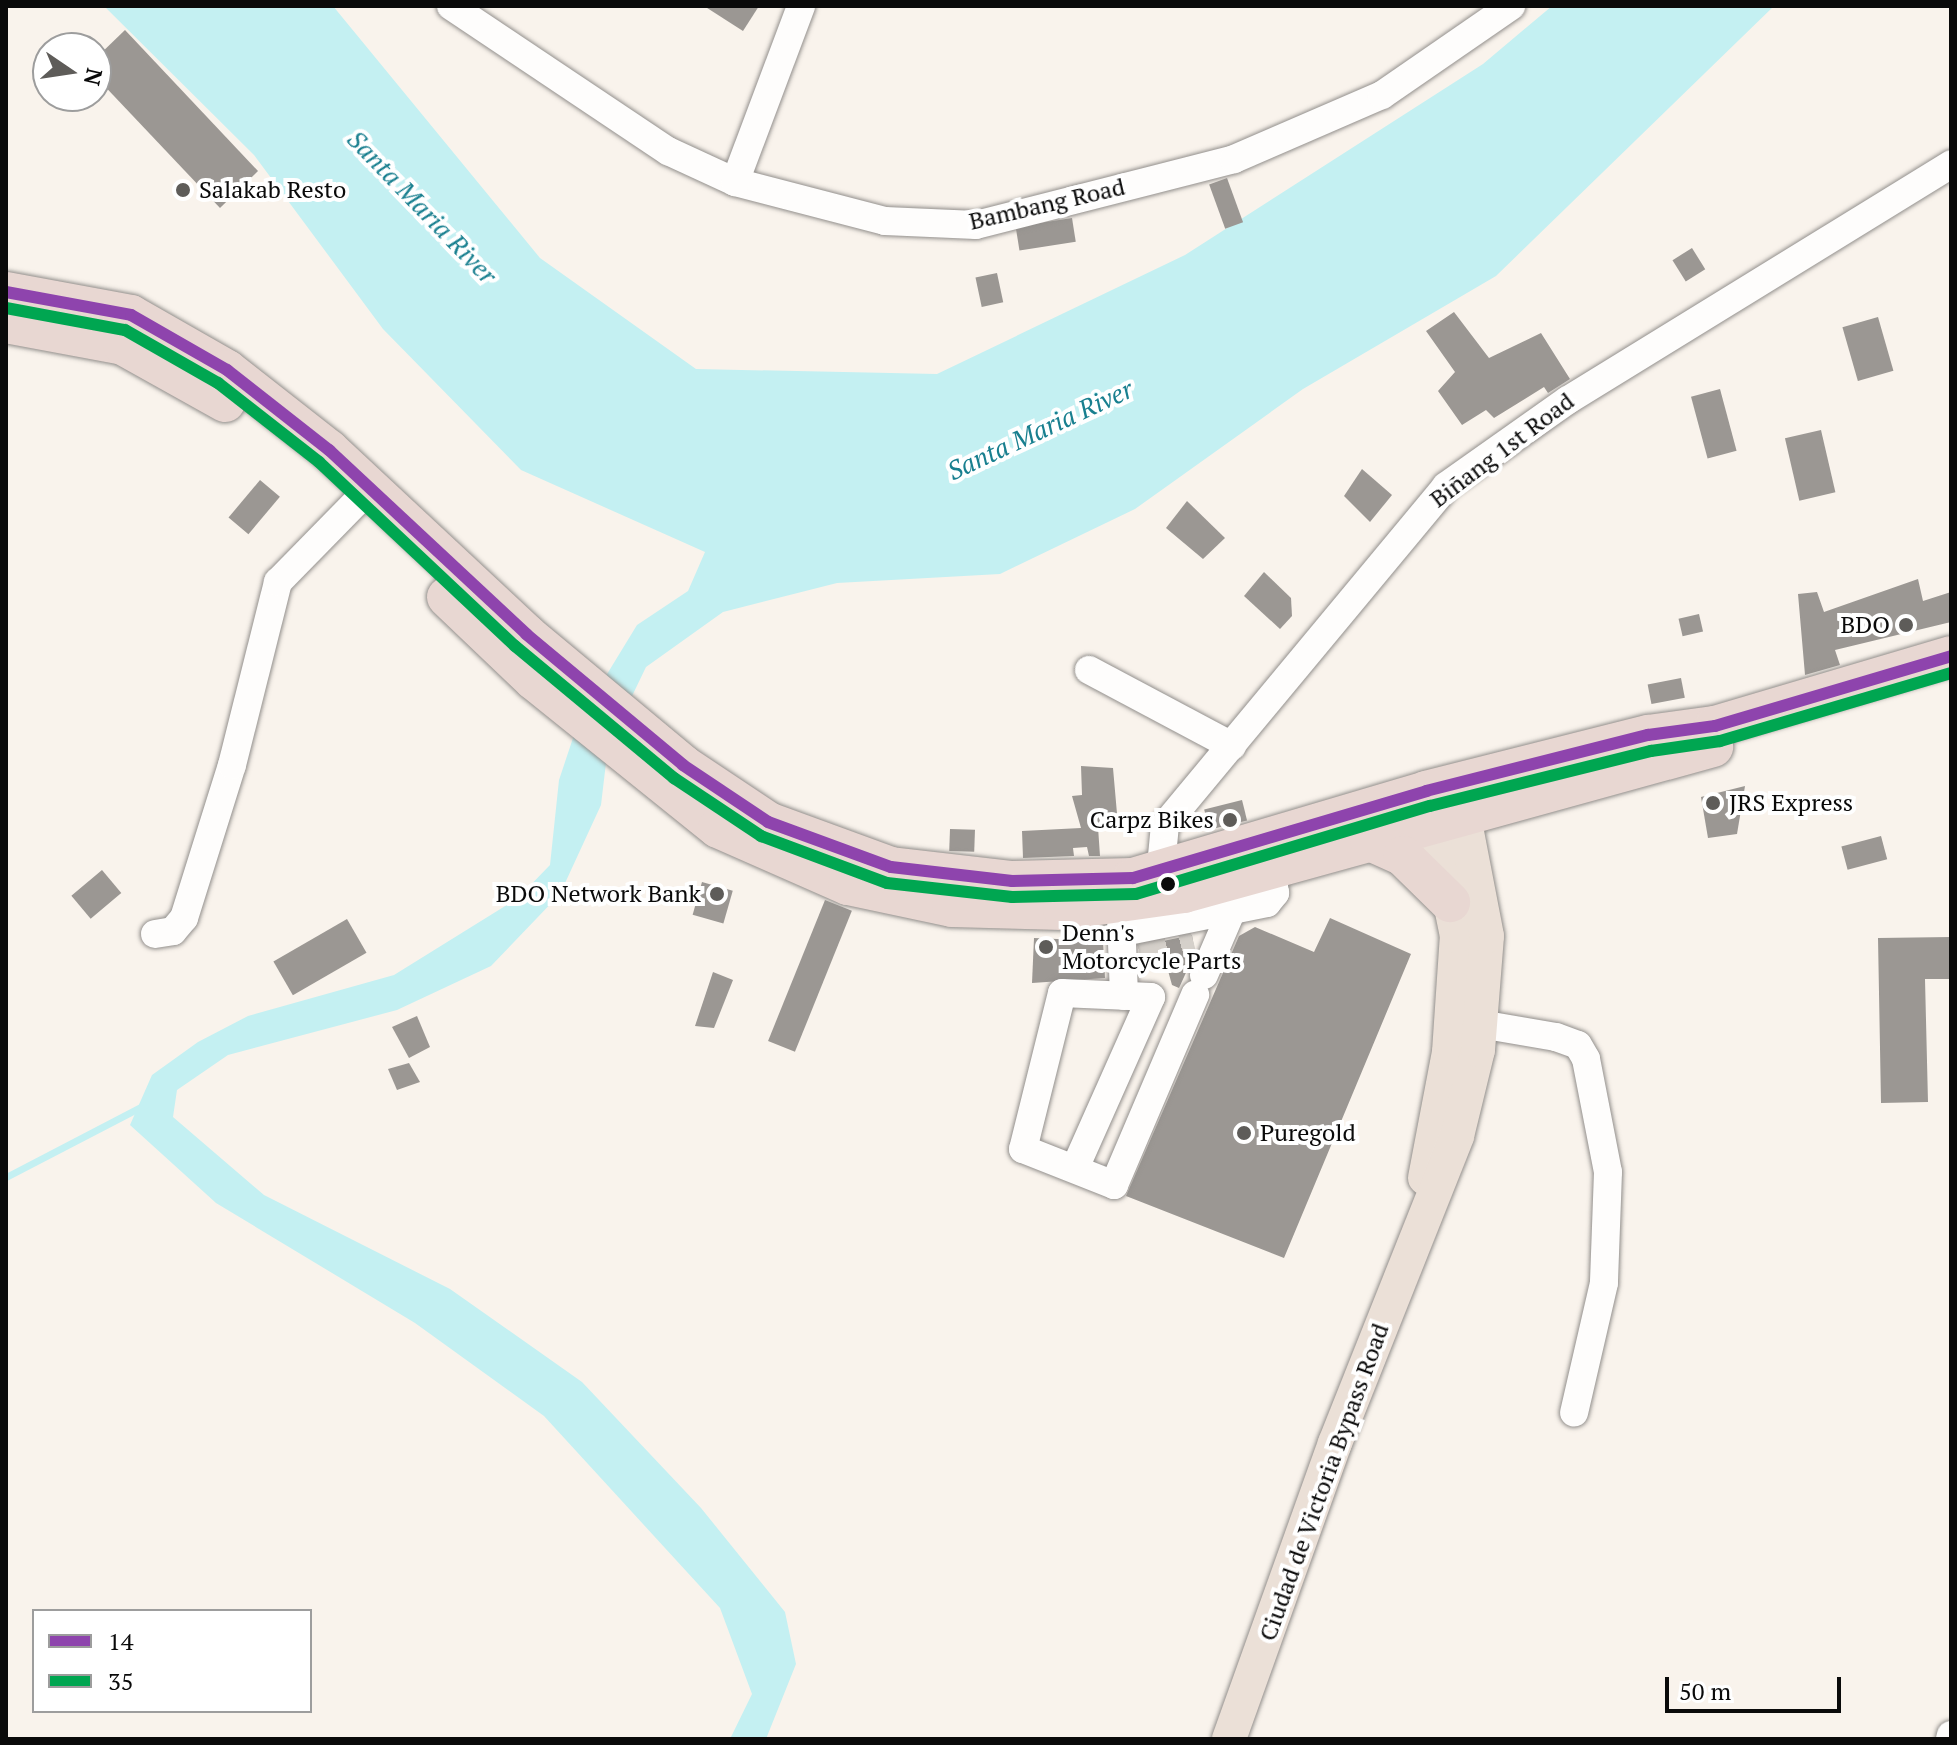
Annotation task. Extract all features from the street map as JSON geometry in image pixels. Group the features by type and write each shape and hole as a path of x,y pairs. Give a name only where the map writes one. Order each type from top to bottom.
{"highway":[{"path":"6,292 131,315 181,341 274,404 362,497 544,669 674,776 718,828 804,870 888,897 1124,926 1159,886 1447,804 1951,684"},
{"path":"6,323 123,345 187,376 285,447 362,497"},
{"path":"1269,854 1370,841 1447,804 1648,735 1715,726 1951,656"},
{"path":"1370,841 1403,856 1450,902"}],"main road":[{"name":"Ciudad de Victoria Bypass Road","path":"1422,1226 1426,1166 1449,1052 1457,936 1450,902 1447,804"},
{"name":"Ciudad de Victoria Bypass Road","path":"1229,1739 1457,1136 1480,1024 1487,936 1447,804"}],"street":[{"name":"Bambang Road","path":"451,6 668,151 735,182 885,221 976,225 1234,159 1382,95 1511,6"},
{"path":"735,182 801,6"},
{"name":"Biñang 1st Road","path":"1159,886 1165,825 1446,486 1568,400 1951,164"},
{"path":"155,934 173,931 184,918 232,765 278,582 362,497"},
{"path":"1089,670 1232,746"},
{"path":"1193,941 1267,903 1275,893 1269,854"},
{"path":"1124,996 1124,926 1227,922"},
{"path":"1075,1168 1151,997 1062,993 1023,1149 1114,1185 1227,922"},
{"path":"1480,1024 1556,1037 1578,1045 1586,1059 1608,1172 1605,1267 1574,1413"}],"water":[{"name":"Santa Maria River","path":"104,6 333,6 540,258 696,369 937,374 1185,255 1483,64 1552,6 1774,6 1496,276 1303,389 1135,509 1000,574 837,583 723,612 646,667 608,746 601,805 560,894 491,966 397,1010 228,1055 177,1090 173,1117 264,1195 450,1289 582,1382 701,1508 785,1612 796,1664 766,1739 730,1739 752,1694 720,1608 544,1416 415,1323 216,1203 130,1125 152,1075 198,1042 248,1016 394,975 518,898 550,865 559,780 579,720 637,625 688,591 705,552 521,470 383,329 254,155"}],"building":[{"path":"704,6 759,6 743,31"},
{"path":"125,30 258,171 220,208 112,94 112,43"},
{"path":"1227,178 1243,222 1225,229 1209,184"},
{"path":"1072,218 1076,242 1019,251 1016,227"},
{"path":"1692,248 1705,269 1686,281 1672,260"},
{"path":"997,273 1003,302 982,307 975,278"},
{"path":"1454,312 1489,358 1541,333 1570,379 1548,393 1544,387 1494,418 1486,410 1462,425 1438,391 1455,372 1426,331"},
{"path":"1878,317 1893,371 1858,381 1842,327"},
{"path":"1720,389 1737,451 1708,459 1691,397"},
{"path":"1821,430 1835,492 1799,501 1785,438"},
{"path":"1362,469 1392,495 1370,522 1344,496"},
{"path":"260,480 280,497 248,534 229,518"},
{"path":"1187,501 1225,538 1203,559 1166,528"},
{"path":"1264,572 1291,598 1292,616 1280,629 1244,596"},
{"path":"1918,579 1923,601 1951,592 1951,622 1835,650 1840,665 1805,675 1798,594 1817,592 1824,612"},
{"path":"1699,614 1703,632 1683,636 1679,619"},
{"path":"1681,678 1685,698 1651,704 1648,684"},
{"path":"1081,766 1113,768 1118,825 1098,827 1100,856 1089,856 1087,847 1073,848 1074,856 1023,858 1022,831 1081,828 1072,796 1082,795"},
{"path":"1745,786 1737,834 1708,838 1701,797"},
{"path":"1242,800 1247,820 1209,830 1204,809"},
{"path":"950,829 975,830 974,852 949,851"},
{"path":"1881,836 1887,859 1848,870 1841,847"},
{"path":"102,870 121,893 91,919 71,896"},
{"path":"702,882 733,891 723,924 693,915"},
{"path":"825,900 852,911 795,1052 768,1041"},
{"name":"Puregold","path":"1330,918 1411,954 1284,1258 1126,1196 1239,936 1255,927 1314,952"},
{"path":"347,919 366,953 293,995 273,962"},
{"path":"1192,935 1195,953 1179,988 1172,985 1165,960 1141,964 1139,946"},
{"path":"1951,937 1951,979 1925,979 1928,1102 1881,1103 1878,938"},
{"path":"1034,938 1103,941 1105,978 1032,983"},
{"path":"713,972 733,980 714,1028 695,1026"},
{"path":"417,1016 430,1047 409,1058 392,1027"},
{"path":"409,1063 420,1082 397,1090 388,1069"}],"waterway":[{"path":"6,1177 146,1104"}],"tunnel":[{"path":"1140,955 1193,941"}],"transit line":[{"name":"14","path":"6,292 131,315 227,370 329,450 526,634 683,765 768,822 891,867 1012,881 1133,878 1426,791 1648,735 1715,726 1951,656"},
{"name":"35","path":"6,308 125,330 218,383 319,462 515,646 674,778 761,836 887,883 1012,897 1136,894 1430,806 1651,751 1720,741 1951,673"}],"place":[{"name":"Salakab Resto","path":"183,190"},
{"name":"BDO","path":"1906,625"},
{"name":"JRS Express","path":"1713,803"},
{"name":"Carpz Bikes","path":"1230,820"},
{"name":"BDO Network Bank","path":"717,894"},
{"name":"Denn's Motorcycle Parts","path":"1046,947"},
{"name":"Puregold","path":"1244,1133"}]}
